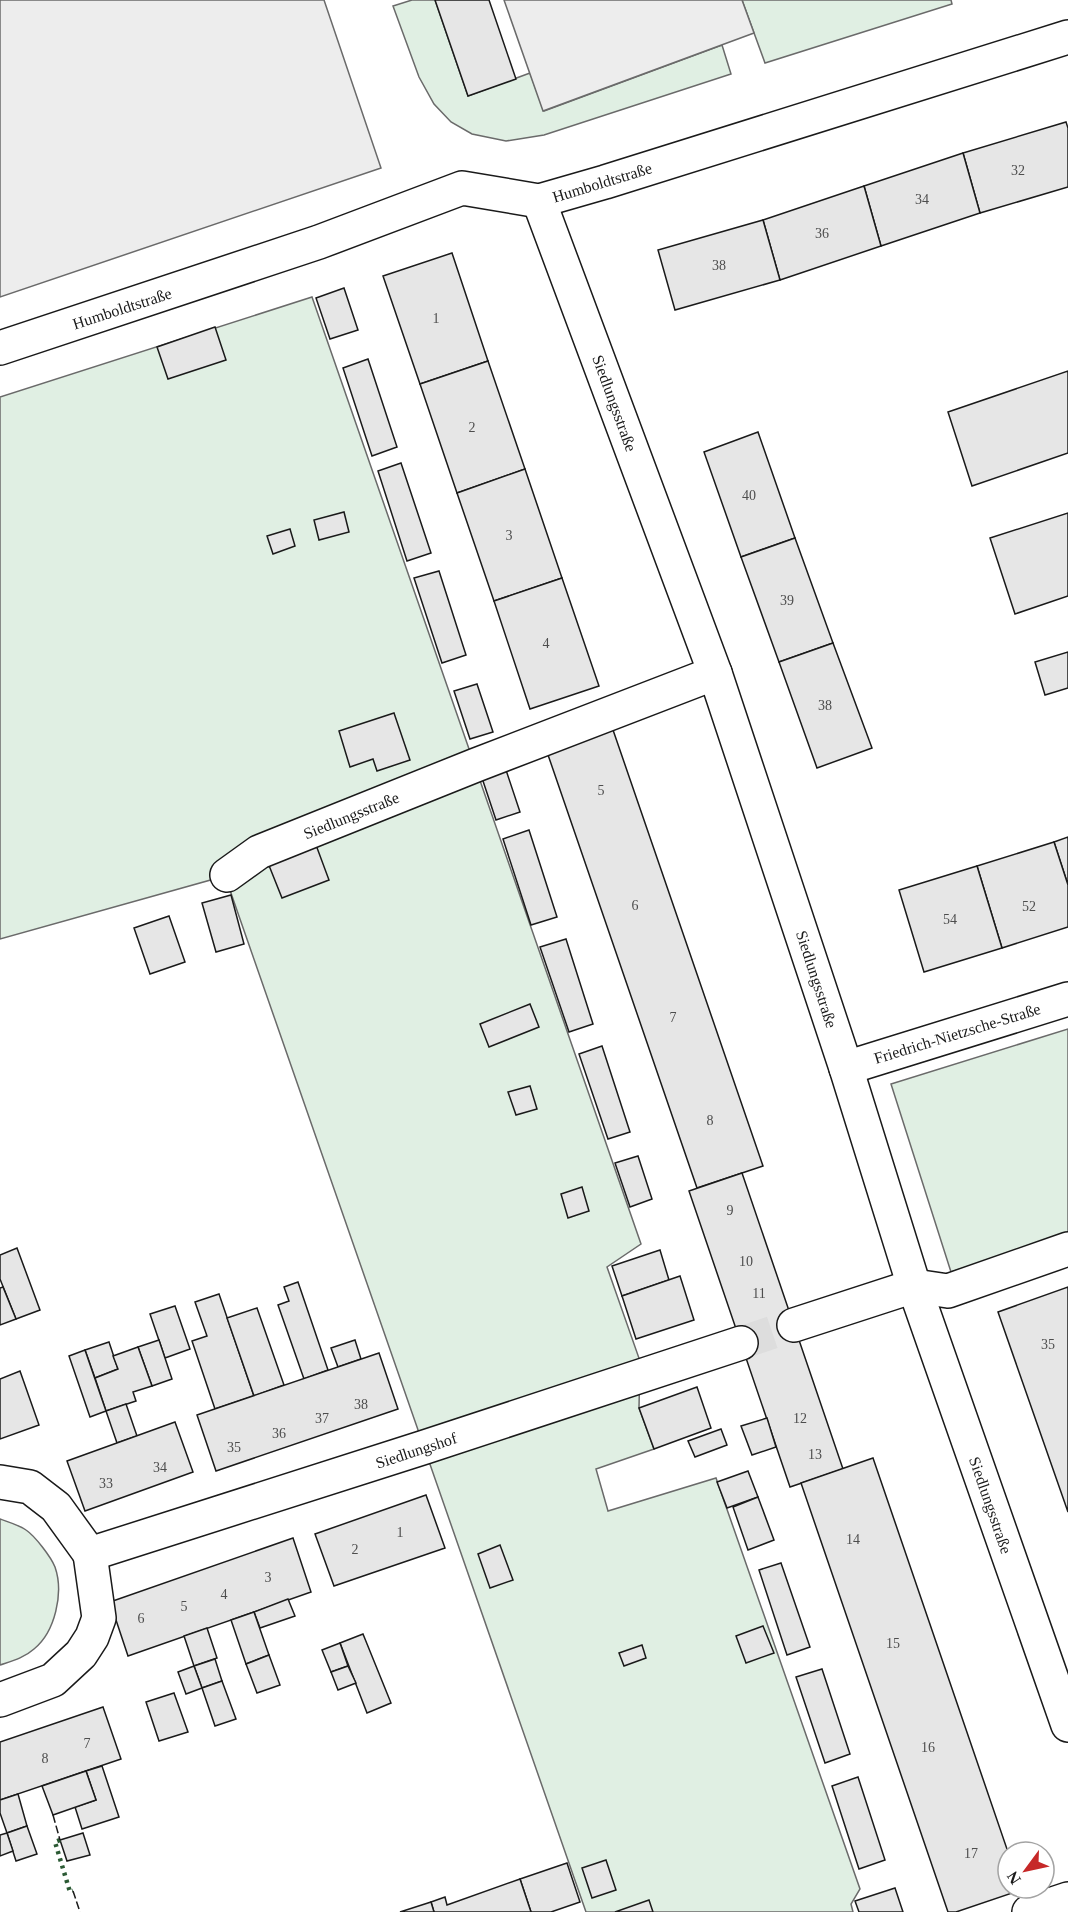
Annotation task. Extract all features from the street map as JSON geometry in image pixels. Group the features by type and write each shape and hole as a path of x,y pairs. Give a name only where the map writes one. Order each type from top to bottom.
{"street":[{"name":"Humboldtstraße","path":"0,348 319,242 462,189 539,201 1068,37"},
{"name":"Siedlungsstraße","path":"539,201 715,673 846,1068 914,1286 1068,1725"},
{"name":"Siedlungsstraße","path":"227,874 259,852 715,673"},
{"name":"Friedrich-Nietzsche-Straße","path":"846,1068 1068,999"},
{"path":"794,1325 914,1286 948,1290 1068,1249"},
{"name":"Siedlungshof","path":"90,1554 741,1343"},
{"path":"0,1482 30,1487 56,1507 90,1554 99,1618 92,1638 81,1654 53,1680 0,1700"},
{"path":"1029,1912 1068,1899"}],"green space":[{"path":"412,0 435,0 468,96 530,73 544,111 722,45 731,74 544,135 506,141 472,134 451,122 434,104 419,77 393,6"},
{"path":"742,0 951,0 952,4 765,63"},
{"path":"312,297 641,1244 607,1267 640,1361 639,1408 654,1449 596,1469 608,1511 716,1478 860,1889 851,1904 853,1912 586,1912 225,876 0,939 0,397"},
{"path":"1068,1029 1068,1235 951,1272 891,1084"},
{"path":"0,1519 30,1533 50,1558 58,1577 58,1600 52,1622 41,1642 26,1655 0,1665"}],"shaded area":[{"path":"0,0 324,0 381,168 0,297"},
{"path":"504,0 742,0 754,33 543,111"}],"building":[{"path":"435,0 489,0 516,79 468,96"},
{"path":"1066,122 1068,128 1068,187 980,213 963,153"},
{"path":"963,153 980,213 881,246 864,186"},
{"path":"864,186 881,246 780,280 763,220"},
{"path":"763,220 780,280 675,310 658,250"},
{"path":"452,253 488,361 420,384 383,276"},
{"path":"344,288 358,330 330,339 316,298"},
{"path":"215,327 226,360 168,379 157,347"},
{"path":"368,359 397,447 372,456 343,368"},
{"path":"488,361 525,469 457,493 420,384"},
{"path":"1068,371 1068,453 972,486 948,412"},
{"path":"758,432 795,538 741,557 704,452"},
{"path":"401,463 431,553 407,561 378,471"},
{"path":"525,469 562,578 494,601 457,493"},
{"path":"344,512 349,532 319,540 314,520"},
{"path":"1068,513 1068,596 1015,614 990,538"},
{"path":"290,529 295,546 273,554 267,536"},
{"path":"795,538 833,643 779,662 741,557"},
{"path":"439,571 466,655 442,663 414,578"},
{"path":"562,578 599,686 530,709 494,601"},
{"path":"833,643 872,748 817,768 779,662"},
{"path":"1068,652 1068,688 1045,695 1035,662"},
{"path":"477,684 493,732 470,739 454,691"},
{"path":"394,713 410,760 377,771 373,759 350,767 339,731"},
{"path":"612,727 763,1166 697,1188 546,749"},
{"path":"505,767 520,812 496,820 481,775"},
{"path":"529,830 557,917 531,925 503,839"},
{"path":"1068,837 1068,885 1054,842"},
{"path":"1054,842 1068,885 1068,927 1002,948 977,866"},
{"path":"316,845 329,880 282,898 268,863"},
{"path":"977,866 1002,948 924,972 899,890"},
{"path":"231,895 244,944 216,952 202,903"},
{"path":"169,916 185,962 150,974 134,928"},
{"path":"566,939 593,1024 569,1032 540,947"},
{"path":"530,1004 539,1027 489,1047 480,1024"},
{"path":"602,1046 630,1132 608,1139 579,1054"},
{"path":"530,1086 537,1109 516,1115 508,1092"},
{"path":"638,1156 652,1199 630,1207 615,1163"},
{"path":"742,1173 843,1469 790,1487 689,1191"},
{"path":"582,1187 589,1211 568,1218 561,1194"},
{"path":"17,1248 40,1310 16,1319 0,1279 0,1255"},
{"path":"660,1250 669,1280 622,1296 612,1266"},
{"path":"680,1276 694,1320 636,1339 622,1296"},
{"path":"298,1282 328,1370 304,1379 278,1305 289,1301 284,1287"},
{"path":"3,1287 16,1319 0,1325 0,1288"},
{"path":"1068,1287 1068,1512 998,1312"},
{"path":"219,1294 254,1396 215,1409 192,1341 207,1336 195,1302"},
{"path":"175,1306 190,1349 165,1358 150,1314"},
{"path":"257,1308 284,1385 254,1396 227,1318"},
{"path":"159,1340 172,1379 152,1386 138,1347"},
{"path":"355,1340 361,1359 338,1367 331,1348"},
{"path":"109,1342 118,1369 95,1378 85,1350"},
{"path":"138,1347 152,1386 133,1392 136,1401 106,1411 95,1378 118,1369 113,1356"},
{"path":"85,1350 106,1411 90,1417 69,1356"},
{"path":"379,1353 398,1409 216,1471 197,1415"},
{"path":"20,1371 39,1425 0,1439 0,1379"},
{"path":"697,1387 711,1428 654,1449 639,1408"},
{"path":"126,1404 137,1436 117,1443 106,1411"},
{"path":"767,1418 776,1447 752,1455 741,1426"},
{"path":"175,1422 193,1472 85,1511 67,1461"},
{"path":"721,1429 727,1445 695,1457 688,1441"},
{"path":"873,1458 1004,1840 996,1840 996,1898 956,1912 948,1912 801,1483"},
{"path":"748,1471 758,1497 727,1508 717,1482"},
{"path":"426,1495 445,1548 334,1586 315,1534"},
{"path":"758,1497 774,1540 748,1550 733,1507"},
{"path":"293,1538 311,1592 128,1656 110,1602"},
{"path":"500,1545 513,1580 490,1588 478,1554"},
{"path":"781,1563 810,1647 787,1655 759,1570"},
{"path":"288,1599 295,1616 260,1628 254,1612"},
{"path":"254,1612 269,1655 246,1664 231,1620"},
{"path":"763,1626 774,1653 746,1663 736,1636"},
{"path":"207,1628 217,1658 194,1666 184,1636"},
{"path":"363,1634 391,1703 367,1713 340,1643"},
{"path":"340,1643 348,1666 331,1672 322,1650"},
{"path":"642,1645 646,1658 624,1666 619,1653"},
{"path":"269,1655 280,1685 257,1693 246,1664"},
{"path":"215,1659 222,1681 202,1688 194,1666"},
{"path":"194,1666 202,1688 186,1694 178,1672"},
{"path":"348,1666 356,1683 338,1690 331,1672"},
{"path":"822,1669 850,1754 825,1763 796,1677"},
{"path":"222,1681 236,1719 215,1726 202,1688"},
{"path":"174,1693 188,1732 159,1741 146,1702"},
{"path":"103,1707 121,1759 0,1800 0,1742"},
{"path":"102,1766 119,1817 82,1829 75,1807 96,1800 86,1771"},
{"path":"86,1771 96,1800 53,1815 42,1786"},
{"path":"858,1777 885,1860 859,1869 832,1786"},
{"path":"18,1794 27,1826 7,1833 0,1813 0,1800"},
{"path":"27,1826 37,1854 16,1861 7,1833"},
{"path":"7,1833 13,1851 0,1856 0,1835"},
{"path":"83,1833 90,1855 67,1861 60,1840"},
{"path":"606,1860 616,1890 592,1898 582,1868"},
{"path":"567,1863 580,1902 551,1912 531,1912 520,1879"},
{"path":"520,1879 531,1912 434,1912 431,1902 445,1897 447,1905"},
{"path":"895,1888 903,1912 859,1912 855,1901"},
{"path":"649,1900 653,1912 615,1912"},
{"path":"431,1902 434,1912 400,1912"}],"tunnel":[{"path":"741,1343 794,1325"}],"hedge":[{"path":"60,1840 55,1842 70,1892 73,1891"}],"fence":[{"path":"53,1815 60,1840"},
{"path":"73,1891 80,1912"}]}
